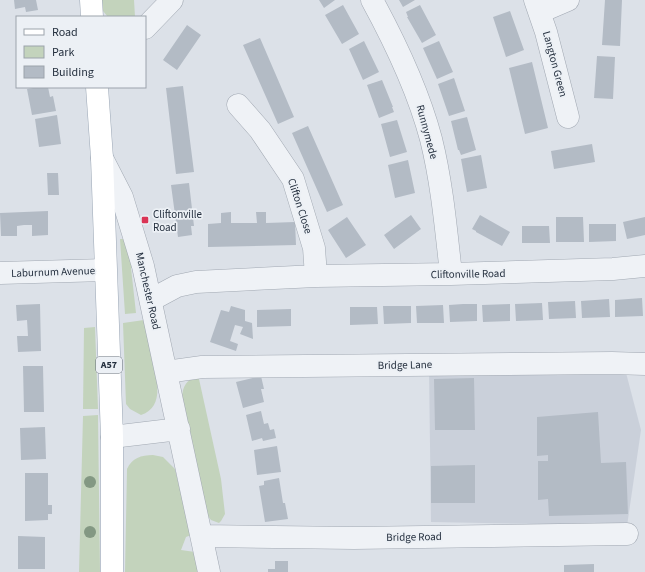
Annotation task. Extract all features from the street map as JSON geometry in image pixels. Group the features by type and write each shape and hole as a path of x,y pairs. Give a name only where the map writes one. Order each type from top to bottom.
{"main road":[{"path":"91,0 92,16"},
{"name":"Manchester Road","path":"97,88 102,158 112,437 112,572"}],"street":[{"path":"146,27 172,0"},
{"name":"Runnymede","path":"372,0 391,35 406,69 421,107 431,140 445,214 450,274"},
{"name":"Langton Green","path":"568,0 537,6 555,63 568,117"},
{"name":"Clifton Close","path":"230,106 260,130 293,179 314,248 316,276"},
{"name":"Manchester Road","path":"102,158 122,197 143,266 209,572"},
{"name":"Cliftonville Road","path":"151,300 177,286 196,282 316,276 613,269 645,266"},
{"name":"Laburnum Avenue","path":"0,273 105,270"},
{"name":"Bridge Lane","path":"166,372 202,367 604,363 645,364"},
{"path":"112,437 179,429"},
{"name":"Bridge Road","path":"202,536 354,538 627,534"}],"shaded area":[{"path":"429,368 625,369 641,430 627,526 431,522"}],"green space":[{"path":"99,0 134,0 135,16 107,16 103,11"},
{"path":"120,239 124,239 137,265 131,268 136,313 125,314"},
{"path":"144,320 157,382 157,398 149,411 141,415 130,409 126,404 123,323"},
{"path":"95,327 98,409 83,409 84,328"},
{"path":"194,377 199,379 221,479 225,514 219,523 211,520 207,515 182,401 184,387"},
{"path":"98,415 100,572 79,572 83,416"},
{"path":"153,455 163,457 175,469 191,535 186,537 181,550 195,552 200,572 125,572 127,469 131,462 137,458"}],"building":[{"path":"14,0 36,0 38,10 26,12 25,7 15,9"},
{"path":"319,0 335,0 324,8"},
{"path":"399,0 415,0 403,7"},
{"path":"605,0 622,0 620,46 602,45"},
{"path":"343,5 359,34 342,44 325,15"},
{"path":"420,5 436,35 422,43 407,17 406,12"},
{"path":"510,11 524,50 506,57 493,17"},
{"path":"187,25 201,35 177,70 163,60"},
{"path":"260,38 294,117 278,124 243,45"},
{"path":"364,41 379,72 363,80 349,49"},
{"path":"439,41 453,72 437,79 423,48"},
{"path":"597,56 615,57 613,99 594,98"},
{"path":"532,62 548,128 525,134 509,68"},
{"path":"454,78 465,111 449,116 438,84"},
{"path":"382,80 394,112 379,118 367,85"},
{"path":"183,86 194,172 176,174 166,88"},
{"path":"48,88 50,97 53,96 56,111 32,115 27,89"},
{"path":"57,115 61,144 39,147 35,119"},
{"path":"467,117 476,150 461,155 458,150 451,121"},
{"path":"397,120 407,152 390,157 381,124"},
{"path":"308,126 343,205 327,212 292,133"},
{"path":"592,144 595,162 554,169 551,151"},
{"path":"481,155 487,188 467,192 461,159"},
{"path":"408,160 415,193 395,198 388,165"},
{"path":"47,173 58,173 59,195 48,195"},
{"path":"189,183 194,226 191,226 192,235 178,237 171,185"},
{"path":"48,211 48,235 32,236 32,225 24,225 17,226 17,236 1,236 0,213"},
{"path":"231,212 231,223 257,223 256,212 266,212 266,223 295,222 296,245 208,247 208,224 221,223 221,213"},
{"path":"411,215 421,229 394,249 384,235"},
{"path":"480,215 510,232 502,246 472,229"},
{"path":"347,217 366,245 346,258 328,230"},
{"path":"556,217 583,217 584,242 556,242"},
{"path":"645,217 645,235 627,239 623,222"},
{"path":"589,224 616,224 616,241 589,242"},
{"path":"522,226 549,226 550,243 522,243"},
{"path":"642,298 643,316 615,317 615,300"},
{"path":"609,299 610,317 582,318 581,301"},
{"path":"575,301 576,318 549,319 548,302"},
{"path":"542,303 543,320 516,321 515,304"},
{"path":"40,304 41,351 18,352 17,336 28,336 27,320 17,321 16,305"},
{"path":"477,304 477,321 450,322 449,305"},
{"path":"510,304 510,321 483,322 482,305"},
{"path":"443,305 444,323 417,323 416,306"},
{"path":"231,306 245,310 245,321 252,323 253,339 240,334 243,327 235,325 230,341 238,344 236,351 210,342 221,310 229,312"},
{"path":"383,306 411,306 411,323 384,324"},
{"path":"350,307 377,307 378,324 350,325"},
{"path":"291,309 291,326 257,327 257,310"},
{"path":"23,366 43,366 44,412 24,412"},
{"path":"261,376 264,389 261,389 264,402 243,408 236,382"},
{"path":"474,378 475,430 435,430 434,379"},
{"path":"261,411 264,424 268,423 270,430 274,429 276,438 263,441 262,438 252,441 246,415"},
{"path":"598,412 601,463 626,462 628,514 549,516 548,499 538,500 538,461 548,461 548,455 537,456 537,417"},
{"path":"45,427 46,459 21,460 20,428"},
{"path":"277,446 281,472 257,475 254,450"},
{"path":"475,465 475,503 431,503 431,466"},
{"path":"25,473 48,473 48,505 52,505 52,514 48,514 48,520 25,521"},
{"path":"279,478 283,503 285,503 288,519 265,522 259,486 264,485 264,481"},
{"path":"18,536 45,537 45,569 18,569"},
{"path":"275,561 288,561 288,572 268,572 268,569 275,569"},
{"path":"594,564 594,572 564,572 564,565"}],"place":[{"name":"Cliftonville Road","path":"145,220"}]}
